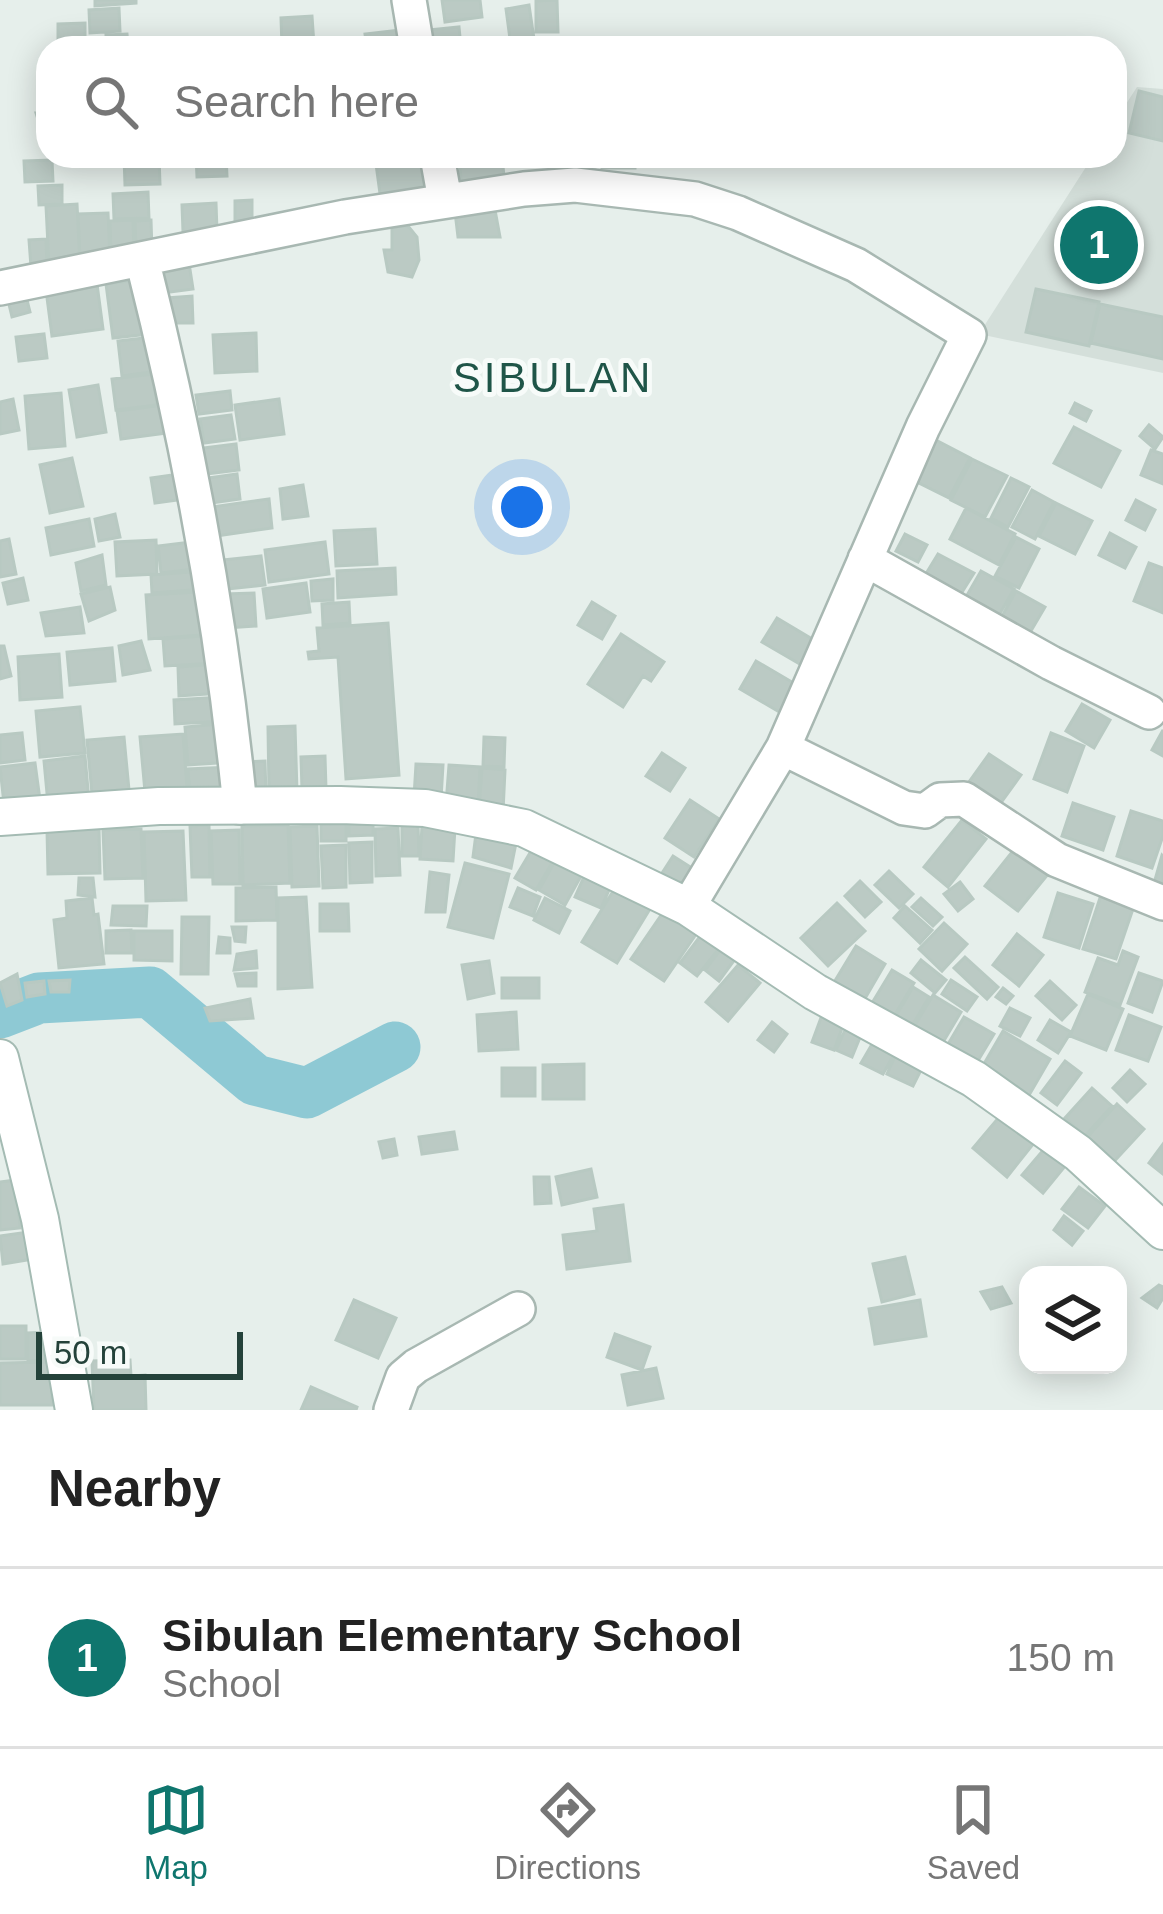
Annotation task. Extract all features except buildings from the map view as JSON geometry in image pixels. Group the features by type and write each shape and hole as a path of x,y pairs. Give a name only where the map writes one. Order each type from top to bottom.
{"street":[{"path":"409,0 415,36"},
{"path":"439,168 446,200"},
{"path":"0,288 446,200 575,185 695,199 738,213 856,265 969,335 923,428 783,748 688,908"},
{"path":"142,259 183,421 208,558 240,807"},
{"path":"866,559 1149,712"},
{"path":"783,748 904,808 925,811 940,800 964,799 1057,860 1163,903"},
{"path":"0,818 159,806 404,807 524,828 688,908 815,992 1004,1099 1078,1153 1163,1231"},
{"path":"0,1058 40,1219 74,1410 60,1410"},
{"path":"391,1410 403,1377 416,1366 518,1310"}],"shaded area":[{"path":"1137,87 1163,89 1163,373 979,334 1085,168 1127,168 1127,102"}],"waterway":[{"path":"0,1013 39,998 150,992 255,1080 307,1093 395,1047"}],"place":[{"name":"Sibulan Elementary School","path":"1099,245"}],"district":[{"name":"SIBULAN","path":"553,377"}]}
